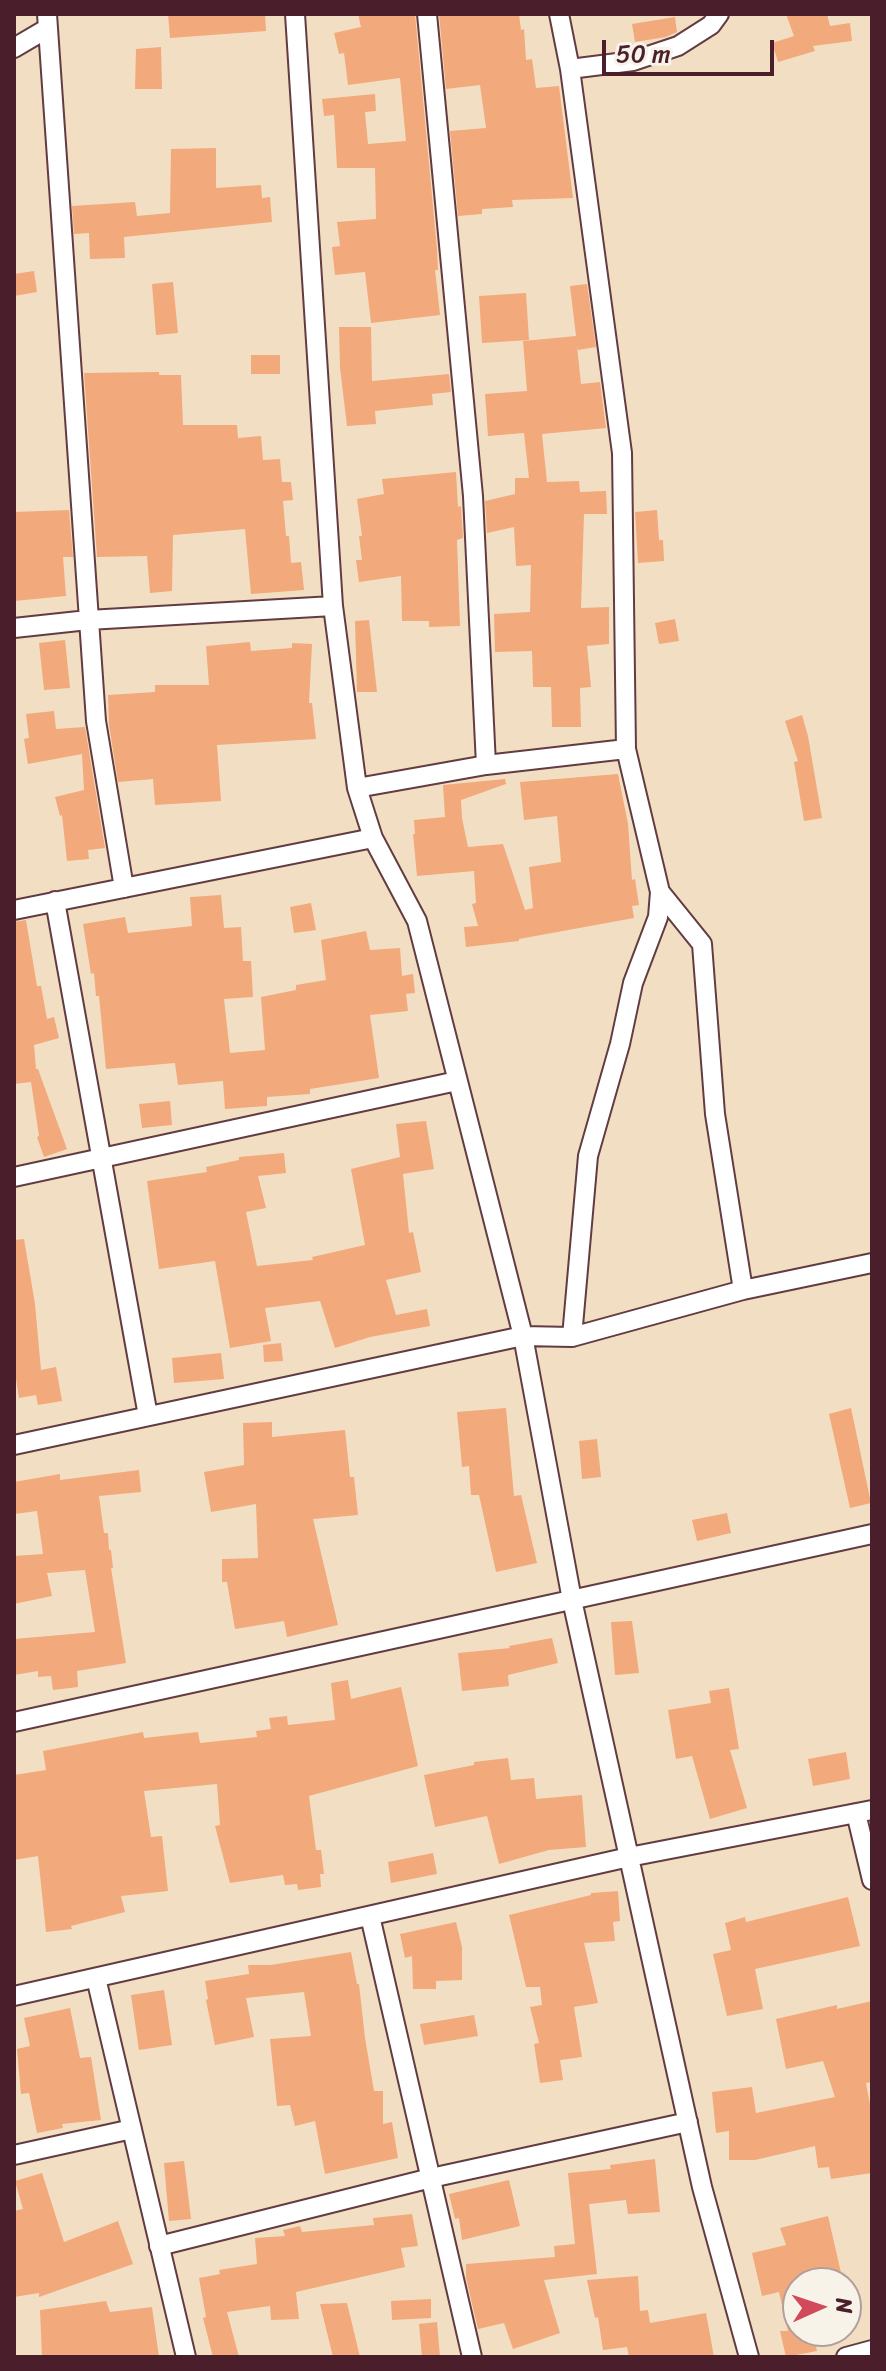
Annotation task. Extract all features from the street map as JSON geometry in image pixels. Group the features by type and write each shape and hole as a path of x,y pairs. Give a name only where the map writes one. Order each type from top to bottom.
{"street":[{"path":"295,14 333,606 357,788 373,838 417,921 523,1336 572,1600 702,2187 749,2357"},
{"path":"427,14 473,496 486,765"},
{"path":"559,14 570,69 622,453 626,749 660,892 658,917 633,983 620,1044 588,1156 572,1337"},
{"path":"570,69 633,61 678,46 711,25 719,14"},
{"path":"14,48 47,21"},
{"path":"47,21 96,721 124,888"},
{"path":"14,628 88,620 333,606"},
{"path":"357,788 486,765 626,749"},
{"path":"14,910 373,838"},
{"path":"660,892 702,944 715,1114 743,1290"},
{"path":"55,901 148,1416"},
{"path":"14,1177 457,1081"},
{"path":"14,1445 523,1336 572,1337 743,1290 872,1263"},
{"path":"14,1722 872,1534"},
{"path":"14,1996 629,1857 864,1811 872,1880"},
{"path":"370,1916 472,2357"},
{"path":"96,1978 186,2357"},
{"path":"159,2246 431,2178 688,2122"},
{"path":"14,2155 132,2129"},
{"path":"846,2357 872,2350"}],"building":[{"path":"168,14 265,14 266,31 170,38"},
{"path":"358,14 415,14 437,249 438,270 435,270 440,315 371,323 365,272 335,275 332,247 340,246 337,222 376,219 375,168 337,168 334,115 324,116 322,99 375,94 376,111 365,112 368,144 406,141 400,78 348,85 344,53 339,54 334,33 361,27"},
{"path":"439,14 519,14 521,30 524,29 526,60 532,59 536,88 559,86 573,198 512,200 513,207 482,209 482,214 458,216 450,131 486,128 480,85 446,89"},
{"path":"786,14 827,14 830,26 850,23 852,41 813,46 815,51 778,62 772,43 794,36"},
{"path":"675,17 677,32 635,42 632,24"},
{"path":"161,47 162,89 135,89 136,49"},
{"path":"216,148 216,188 261,185 262,198 270,197 272,222 124,237 125,258 90,259 89,233 74,234 72,206 135,202 137,216 170,213 171,149"},
{"path":"34,271 37,292 14,296 14,274"},
{"path":"173,282 178,333 156,335 152,284"},
{"path":"587,284 596,347 578,350 577,346 581,384 600,382 606,428 542,434 547,482 579,481 580,492 606,491 607,514 584,514 581,608 609,607 609,644 587,646 591,687 580,688 581,727 552,727 551,687 533,687 532,651 495,652 494,614 530,612 531,565 516,566 514,527 487,533 485,501 515,494 515,478 529,478 524,433 488,436 485,394 527,391 523,341 576,336 570,286"},
{"path":"526,293 529,340 482,343 479,296"},
{"path":"339,327 371,327 372,381 449,374 451,392 432,394 433,405 375,411 376,424 347,426"},
{"path":"251,355 280,355 280,374 251,374"},
{"path":"159,372 159,375 181,375 183,425 237,425 238,438 261,436 263,460 280,459 282,482 291,482 293,500 283,501 286,536 289,536 291,563 301,562 304,590 251,594 245,529 173,535 172,591 150,593 147,556 97,557 84,373"},
{"path":"456,472 463,538 457,540 460,626 429,627 429,621 402,621 401,576 359,582 356,560 362,560 359,536 362,536 357,499 384,494 382,479"},
{"path":"69,510 73,557 63,557 66,596 14,601 14,512"},
{"path":"657,510 664,561 638,563 635,512"},
{"path":"675,619 679,641 659,644 655,623"},
{"path":"369,620 377,692 357,692 355,621"},
{"path":"65,640 70,688 44,690 39,643"},
{"path":"250,642 251,651 292,648 292,643 312,644 309,703 312,703 316,739 217,745 221,801 155,805 153,779 118,782 109,725 108,695 155,692 155,685 209,685 206,646"},
{"path":"54,711 56,729 85,727 105,848 88,850 89,859 67,861 62,815 55,797 84,790 82,754 28,764 24,739 29,738 26,714"},
{"path":"802,715 822,818 804,821 794,762 798,761 785,721"},
{"path":"618,774 628,824 632,880 635,879 639,905 632,906 634,918 519,941 466,947 464,927 478,926 472,904 476,903 474,871 417,876 414,820 445,817 443,785 505,779 506,784 461,800 462,818 468,847 503,844 525,910 533,908 529,867 561,862 557,816 524,820 520,782"},
{"path":"221,895 224,928 241,927 243,961 251,961 253,997 224,999 230,1053 265,1050 261,997 296,990 296,985 326,980 321,940 366,931 370,950 400,948 402,976 413,974 415,993 406,994 408,1011 370,1015 379,1078 310,1089 310,1094 267,1097 267,1106 225,1109 223,1081 178,1085 175,1063 106,1069 99,996 96,996 94,973 91,974 83,924 125,917 128,933 192,926 190,897"},
{"path":"311,903 316,930 294,933 290,907"},
{"path":"26,920 37,986 41,986 47,1019 54,1017 59,1038 34,1045 36,1069 67,1149 44,1157 37,1137 31,1082 14,1084 14,922"},
{"path":"170,1101 172,1125 142,1128 139,1104"},
{"path":"426,1121 434,1169 403,1174 409,1233 413,1232 421,1272 386,1280 396,1315 427,1309 430,1326 370,1337 335,1348 320,1301 265,1308 271,1341 230,1348 215,1261 159,1269 147,1181 207,1172 206,1167 239,1160 239,1157 284,1153 286,1173 258,1176 266,1208 246,1212 257,1266 313,1260 312,1257 365,1245 351,1169 400,1157 396,1124"},
{"path":"24,1239 35,1304 41,1370 56,1367 62,1401 38,1405 36,1395 19,1398 14,1366 14,1240"},
{"path":"281,1343 283,1361 264,1362 263,1345"},
{"path":"221,1353 224,1379 174,1383 172,1358"},
{"path":"506,1408 514,1496 521,1495 537,1563 496,1572 479,1495 471,1495 469,1466 462,1467 457,1412"},
{"path":"851,1408 871,1503 850,1508 829,1414"},
{"path":"272,1422 272,1437 345,1430 358,1515 313,1519 338,1625 287,1637 284,1621 235,1629 227,1582 222,1582 222,1559 258,1558 256,1504 211,1512 204,1472 244,1465 243,1423"},
{"path":"597,1439 601,1477 582,1479 579,1441"},
{"path":"139,1470 141,1492 99,1496 104,1533 108,1533 111,1550 126,1663 77,1671 78,1687 53,1690 51,1676 38,1677 38,1671 14,1675 14,1639 95,1632 85,1570 47,1573 52,1596 14,1604 14,1556 43,1554 37,1511 14,1514 14,1482 60,1474 60,1480"},
{"path":"727,1513 731,1533 697,1541 692,1520"},
{"path":"632,1621 639,1673 615,1675 611,1622"},
{"path":"552,1638 558,1663 508,1675 509,1686 462,1691 458,1653 510,1648"},
{"path":"348,1680 351,1699 401,1687 418,1766 309,1796 316,1850 321,1850 324,1874 320,1874 321,1887 298,1890 297,1884 285,1885 283,1875 230,1883 215,1826 220,1825 217,1784 144,1791 151,1837 162,1836 168,1891 121,1896 125,1912 71,1926 72,1929 46,1932 38,1856 14,1860 14,1775 46,1770 43,1751 143,1732 144,1738 198,1732 200,1743 257,1737 256,1731 271,1729 269,1718 287,1716 288,1725 335,1720 331,1683"},
{"path":"729,1688 739,1749 730,1750 747,1808 710,1819 692,1756 676,1759 668,1710 711,1703 709,1691"},
{"path":"846,1752 850,1779 813,1786 808,1759"},
{"path":"508,1758 511,1780 534,1778 536,1799 582,1795 586,1847 549,1850 499,1864 487,1816 435,1827 424,1775 474,1765 474,1762"},
{"path":"433,1853 437,1874 391,1883 388,1862"},
{"path":"618,1891 620,1921 613,1922 615,1941 584,1943 598,2003 574,2007 582,2057 560,2060 563,2080 540,2083 534,2044 539,2043 530,2007 542,2005 540,1987 526,1987 509,1915 591,1893"},
{"path":"848,1897 860,1946 755,1969 763,2009 727,2016 713,1954 731,1950 725,1923 745,1917 746,1922"},
{"path":"456,1922 462,1947 462,1980 436,1981 436,1989 413,1989 412,1956 405,1958 400,1934"},
{"path":"351,1952 359,1984 374,2091 383,2091 383,2124 392,2122 398,2158 325,2174 315,2121 295,2126 290,2105 277,2106 270,2039 311,2036 304,1992 246,1998 254,2037 215,2045 205,1981 249,1974 248,1965 271,1965"},
{"path":"164,1990 172,2045 139,2050 131,1995"},
{"path":"872,2001 872,2082 866,2083 872,2115 872,2173 831,2179 829,2167 818,2168 815,2146 755,2160 729,2160 729,2131 716,2133 712,2092 752,2087 756,2113 835,2097 823,2061 786,2069 776,2019 837,2005 837,2009"},
{"path":"70,2008 80,2058 91,2057 101,2120 62,2124 63,2128 37,2133 29,2093 21,2094 17,2049 30,2046 24,2018"},
{"path":"474,2015 478,2036 424,2045 420,2024"},
{"path":"655,2159 660,2212 628,2214 626,2200 589,2204 597,2274 544,2280 560,2333 513,2349 504,2323 478,2329 466,2278 466,2264 555,2257 554,2246 575,2244 568,2173 611,2169 610,2165"},
{"path":"184,2161 191,2219 169,2221 164,2163"},
{"path":"42,2173 64,2242 118,2221 133,2264 39,2297 39,2293 14,2297 14,2211 23,2209 15,2181"},
{"path":"509,2180 520,2226 462,2240 459,2218 455,2219 449,2194"},
{"path":"412,2214 418,2246 401,2248 405,2267 296,2292 299,2319 271,2320 270,2306 227,2312 239,2357 213,2357 203,2318 206,2317 199,2278 220,2274 219,2270 257,2264 255,2238 285,2236 283,2230 300,2226 302,2232 374,2225 373,2218"},
{"path":"828,2216 840,2267 782,2267 782,2305 779,2292 762,2296 752,2253 786,2245 780,2228"},
{"path":"638,2276 640,2311 648,2310 650,2323 706,2313 714,2357 629,2357 627,2347 603,2350 598,2317 595,2318 587,2280"},
{"path":"431,2299 431,2318 392,2320 391,2301"},
{"path":"106,2301 110,2312 152,2307 159,2357 42,2357 40,2310"},
{"path":"347,2303 360,2357 333,2357 320,2304"},
{"path":"437,2322 440,2357 422,2357 419,2324"},
{"path":"784,2347 816,2347 817,2351 786,2357"}]}
